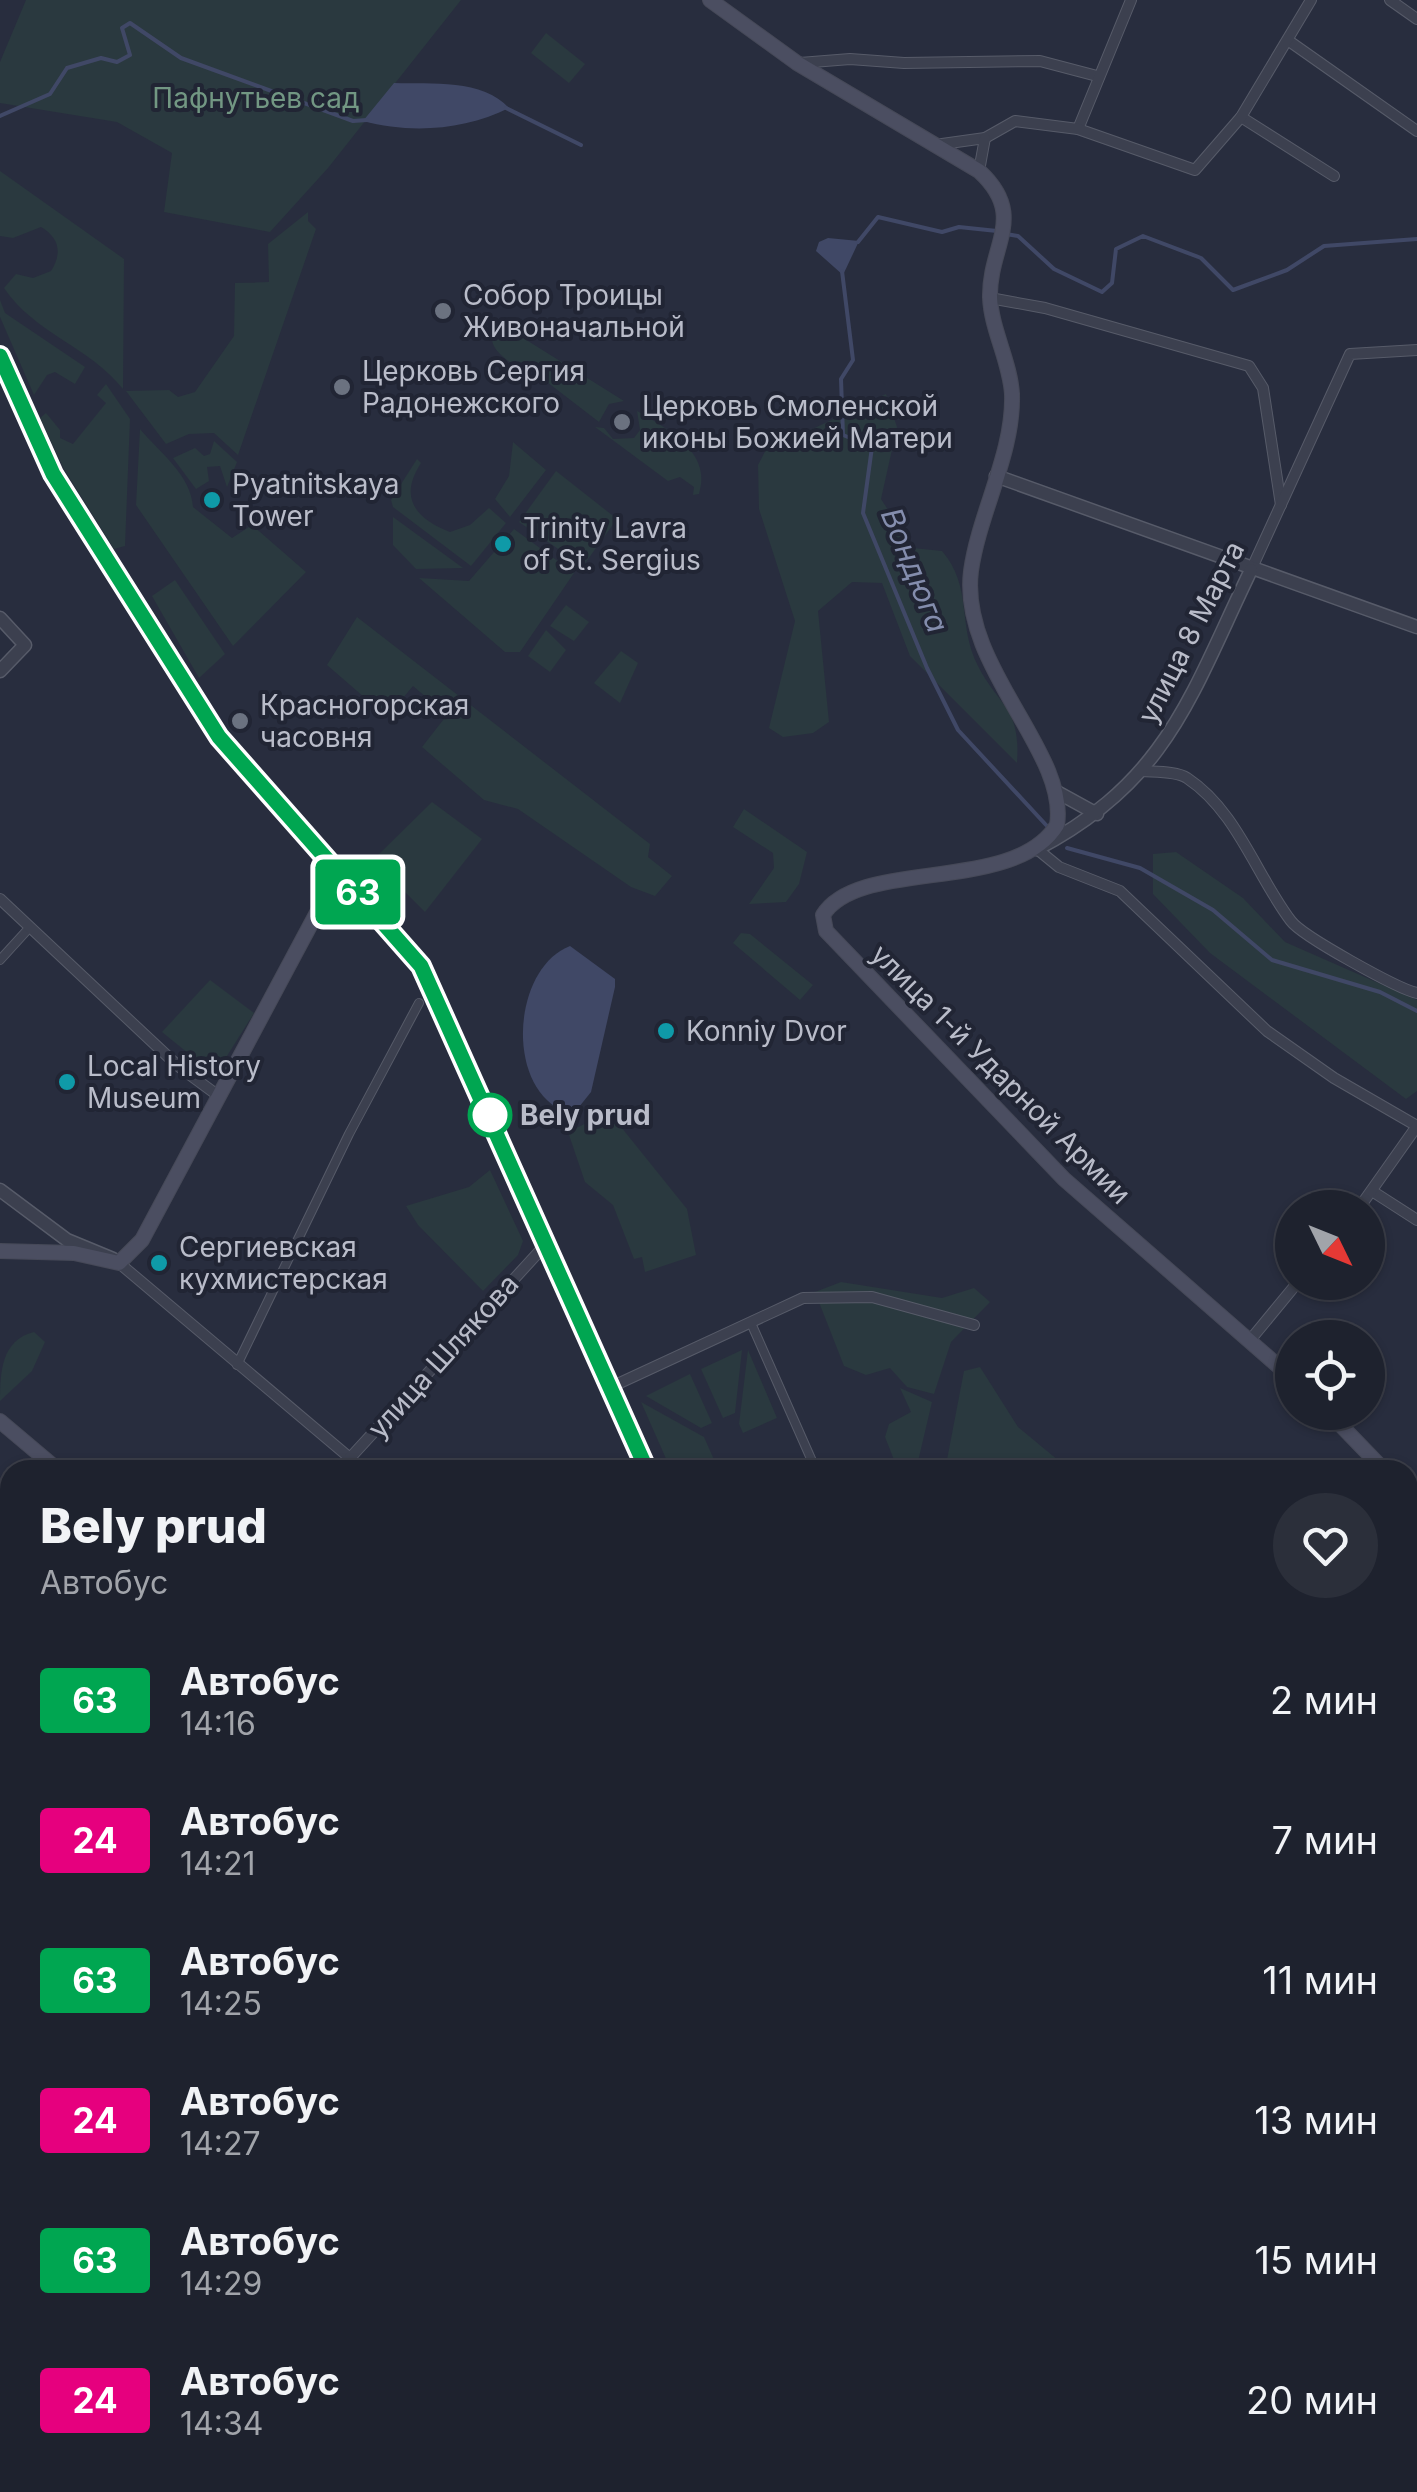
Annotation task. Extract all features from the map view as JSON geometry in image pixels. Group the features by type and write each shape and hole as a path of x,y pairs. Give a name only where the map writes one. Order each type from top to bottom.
{"main road":[{"path":"710,0 797,64 979,171 997,188 1005,223 990,298 1012,396 971,573 976,632 1056,792 1057,825 1036,849"},
{"path":"0,356 53,474 219,737 421,966 643,1460"},
{"name":"улица 8 Марта","path":"823,915 841,896 998,863 1036,849"},
{"path":"0,1250 74,1253 119,1263 152,1225 328,892 344,876"},
{"name":"улица 1-й Ударной Армии","path":"823,915 835,943 1064,1180 1275,1362"},
{"path":"0,1422 46,1460"},
{"path":"1345,1430 1374,1460"}],"street":[{"path":"1078,129 1130,0"},
{"path":"934,145 986,138 1015,121 1078,129 1195,170 1241,118 1312,0"},
{"path":"1390,0 1417,20"},
{"path":"1289,41 1417,131"},
{"path":"797,64 850,58 904,63 1040,61 1097,76"},
{"path":"1241,118 1334,176"},
{"path":"979,171 986,138"},
{"path":"990,298 1045,308 1250,366 1263,388 1281,504"},
{"name":"улица 8 Марта","path":"1036,849 1097,814 1142,771 1174,730 1350,354 1417,350"},
{"path":"996,476 1417,628"},
{"path":"0,618 25,645 0,671"},
{"path":"1142,771 1185,776 1228,818 1293,924 1314,942 1354,959 1402,990 1417,993"},
{"path":"1056,792 1097,814"},
{"path":"1036,849 1059,868 1120,891 1267,1031 1334,1078 1417,1126 1373,1190"},
{"path":"0,899 178,1066 220,1097"},
{"path":"0,960 30,927"},
{"path":"237,1365 349,1134 419,1003"},
{"path":"0,1190 66,1240 119,1263 350,1458"},
{"path":"1385,1199 1417,1220"},
{"name":"улица Шлякова","path":"350,1458 547,1243"},
{"path":"611,1387 803,1298 837,1294 872,1297 974,1326"},
{"path":"1251,1339 1283,1300"},
{"path":"752,1323 812,1460"}],"green space":[{"name":"Пафнутьев сад","path":"26,0 461,0 328,168 270,232 164,212 172,153 117,122 0,103 0,62"},
{"path":"546,33 585,64 569,83 531,53"},
{"path":"0,171 124,259 123,389 95,362 31,317 4,288 16,274 33,278 51,271 58,253 52,236 41,227 13,238 0,236"},
{"path":"308,212 308,221 316,229 238,455 214,433 189,434 166,444 126,391 169,390 178,397 195,392 234,336 235,283 269,282 268,244"},
{"path":"0,300 5,313 85,367 75,384 55,372 47,375 34,395 0,317"},
{"path":"494,322 624,401 609,404 599,422 521,362 516,367 499,353 492,337"},
{"path":"106,384 130,419 125,546 114,549 64,469 40,418 46,413 60,430 60,438 73,444 106,403 97,395"},
{"path":"886,394 897,427 881,499 913,548 942,551 952,565 972,651 1016,730 1017,763 910,656 882,583 852,582 818,611 829,722 813,733 783,737 769,728 795,621 759,509 758,465 773,436 802,434"},
{"path":"637,411 673,434 693,454 702,479 699,494 693,495 694,487 680,477 668,481 595,427 604,428 613,439 634,438 640,430"},
{"path":"140,429 181,475 193,507 232,538 252,525 306,572 233,646 136,505"},
{"path":"214,441 237,462 227,487 220,466 207,467 209,481 196,489 173,458 195,448 204,456 210,454"},
{"path":"513,442 546,470 510,517 495,499 509,476"},
{"path":"417,459 421,463 414,475 411,496 427,520 450,532 470,525 489,508 506,523 471,566 393,507 391,500"},
{"path":"556,471 617,519 583,566 519,522"},
{"path":"393,517 463,568 416,569 393,545"},
{"path":"514,529 574,573 520,652 505,652 419,578 469,581"},
{"path":"175,580 225,654 199,678 152,596"},
{"path":"566,605 589,622 574,641 550,626"},
{"path":"357,617 650,844 648,857 672,876 655,896 631,887 518,809 484,800 422,747 447,715 413,686 387,717 327,665"},
{"path":"546,630 566,650 550,672 528,656"},
{"path":"621,651 638,663 620,703 594,683"},
{"path":"432,802 482,839 425,912 373,860"},
{"path":"744,809 807,852 799,884 786,902 749,904 774,868 773,853 733,827"},
{"path":"1176,852 1243,898 1285,942 1417,1000 1417,1091 1406,1099 1210,953 1153,894 1153,854"},
{"path":"741,933 750,934 813,985 800,1000 733,943"},
{"path":"210,980 254,1013 215,1075 162,1032"},
{"path":"609,1112 687,1209 696,1255 645,1272 642,1257 634,1259 613,1205 585,1182 568,1132"},
{"path":"490,1170 523,1241 518,1255 483,1291 418,1225 406,1206 469,1187"},
{"path":"841,1282 942,1298 974,1288 990,1302 951,1342 934,1394 907,1387 890,1368 866,1375 844,1366 815,1292"},
{"path":"34,1332 45,1342 32,1371 0,1401 2,1369 9,1350 23,1336"},
{"path":"742,1350 735,1413 723,1418 701,1369"},
{"path":"748,1350 777,1418 743,1433 739,1424"},
{"path":"980,1367 1018,1427 1058,1460 947,1460 964,1371"},
{"path":"690,1374 712,1423 701,1428 646,1396"},
{"path":"900,1388 932,1402 918,1460 894,1460 885,1437 889,1424 911,1412"},
{"path":"641,1402 704,1437 714,1460 667,1460"}],"water":[{"path":"394,83 471,88 509,108 474,121 438,128 400,128 363,121"},
{"path":"828,238 859,241 843,275 816,251 819,242"},
{"path":"570,946 615,979 615,987 591,1092 579,1107 566,1112 546,1099 533,1080 525,1056 523,1029 536,979 550,959"}],"waterway":[{"path":"0,116 50,94 67,68 101,58 117,62 130,55 122,28 130,23 181,58 353,121 367,120"},
{"path":"506,108 581,145"},
{"path":"858,242 878,217 942,232 959,227 997,231"},
{"path":"1006,234 1018,236 1054,269 1102,292 1112,283 1116,249 1143,236 1201,258 1233,290 1287,270 1324,246 1417,239"},
{"name":"Вондюга","path":"842,271 853,360 841,379 843,435 872,447 863,513 927,668 958,730 1047,826"},
{"name":"Вондюга","path":"1067,848 1140,868 1213,910 1272,960 1380,992 1417,1011"}],"bus line":[{"name":"63","path":"0,356 53,474 219,737 267,796 393,930 421,966 643,1460"}],"place":[{"name":"Собор Троицы Живоначальной","path":"443,311"},
{"name":"Церковь Сергия Радонежского","path":"342,387"},
{"name":"Церковь Смоленской иконы Божией Матери","path":"622,422"},
{"name":"Pyatnitskaya Tower","path":"212,500"},
{"name":"Trinity Lavra of St. Sergius","path":"503,544"},
{"name":"Красногорская часовня","path":"240,721"},
{"name":"Konniy Dvor","path":"666,1031"},
{"name":"Local History Museum","path":"67,1082"},
{"name":"Bely prud","path":"490,1115"},
{"name":"Сергиевская кухмистерская","path":"159,1263"}]}
